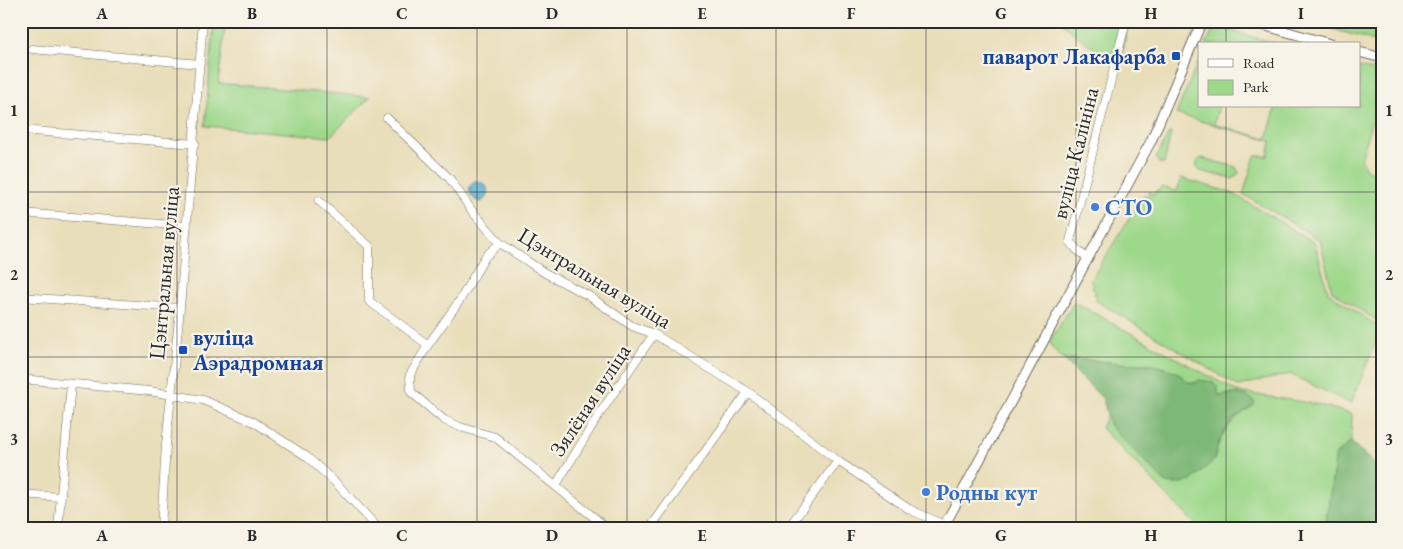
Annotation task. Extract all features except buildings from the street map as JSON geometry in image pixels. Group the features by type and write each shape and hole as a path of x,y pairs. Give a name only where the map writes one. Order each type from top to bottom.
{"main road":[{"name":"Цэнтральная вуліца","path":"944,526 1151,141 1202,21"},
{"path":"1253,22 1323,42"},
{"path":"1360,52 1382,58"}],"street":[{"name":"Цэнтральная вуліца","path":"161,528 166,445 180,308 203,21"},
{"name":"вуліца Калініна","path":"1087,258 1076,250 1070,241 1126,21"},
{"path":"32,49 200,64"},
{"path":"387,118 450,179 472,211 500,243"},
{"path":"21,130 194,144"},
{"path":"319,201 369,246 369,301 428,345"},
{"path":"21,213 187,226"},
{"name":"Цэнтральная вуліца","path":"606,528 556,485 495,438 444,420 412,392 410,375 428,345 460,300 485,257 500,243 545,273 589,296 632,326 654,334 748,392 838,461 909,509 944,526"},
{"path":"21,297 180,308"},
{"name":"Зялёная вуліца","path":"556,485 598,416 654,334"},
{"path":"21,379 149,391 203,400 254,422 306,456 378,528"},
{"path":"58,528 70,384"},
{"path":"650,528 748,392"},
{"path":"788,528 838,461"},
{"path":"21,494 60,497"},
{"path":"367,528 371,520"}],"green space":[{"path":"214,21 226,21 218,83 370,97 330,137 205,126"},
{"path":"1061,21 1129,21 1119,67 1071,31"},
{"path":"1304,21 1382,21 1382,43"},
{"path":"1221,28 1270,42 1207,42 1212,32"},
{"path":"1198,62 1198,108 1218,108 1214,124 1267,139 1275,108 1360,108 1360,67 1382,73 1382,118 1376,118 1371,123 1361,160 1367,170 1382,175 1382,324 1332,291 1320,240 1243,194 1255,156 1268,156 1271,141 1176,114"},
{"path":"1169,133 1171,133 1164,164 1159,163 1156,158"},
{"path":"1202,158 1236,167 1239,173 1233,179 1200,171 1197,164 1198,160"},
{"path":"1181,178 1232,193 1315,243 1328,292 1381,329 1351,404 1290,374 1238,386 1095,300 1097,297 1094,294 1096,291 1092,288 1094,284 1090,281 1144,195 1148,196 1149,192 1155,194 1156,190 1159,191 1161,187 1177,191"},
{"path":"1074,302 1238,392 1316,404 1352,414 1351,442 1336,454 1325,528 1199,528 1101,428 1107,415 1110,426 1214,460 1220,441 1227,428 1254,405 1219,397 1217,386 1188,382 1177,372 1152,364 1062,358 1052,348 1050,341"},
{"path":"1062,358 1152,364 1177,372 1188,382 1195,383 1199,380 1213,382 1217,386 1219,396 1233,394 1246,396 1254,401 1254,405 1232,420 1219,441 1214,460 1191,481 1176,484 1166,483 1110,426 1103,399"},
{"path":"1351,442 1382,471 1382,528 1325,528 1336,454"}],"water":[{"path":"474,181 483,183 487,188 487,194 482,202 474,200 471,194 469,188"}],"place":[{"name":"паварот Лакафарба","path":"1176,56"},
{"name":"СТО","path":"1095,207"},
{"name":"вуліца Аэрадромная","path":"183,350"},
{"name":"Родны кут","path":"926,492"}]}
